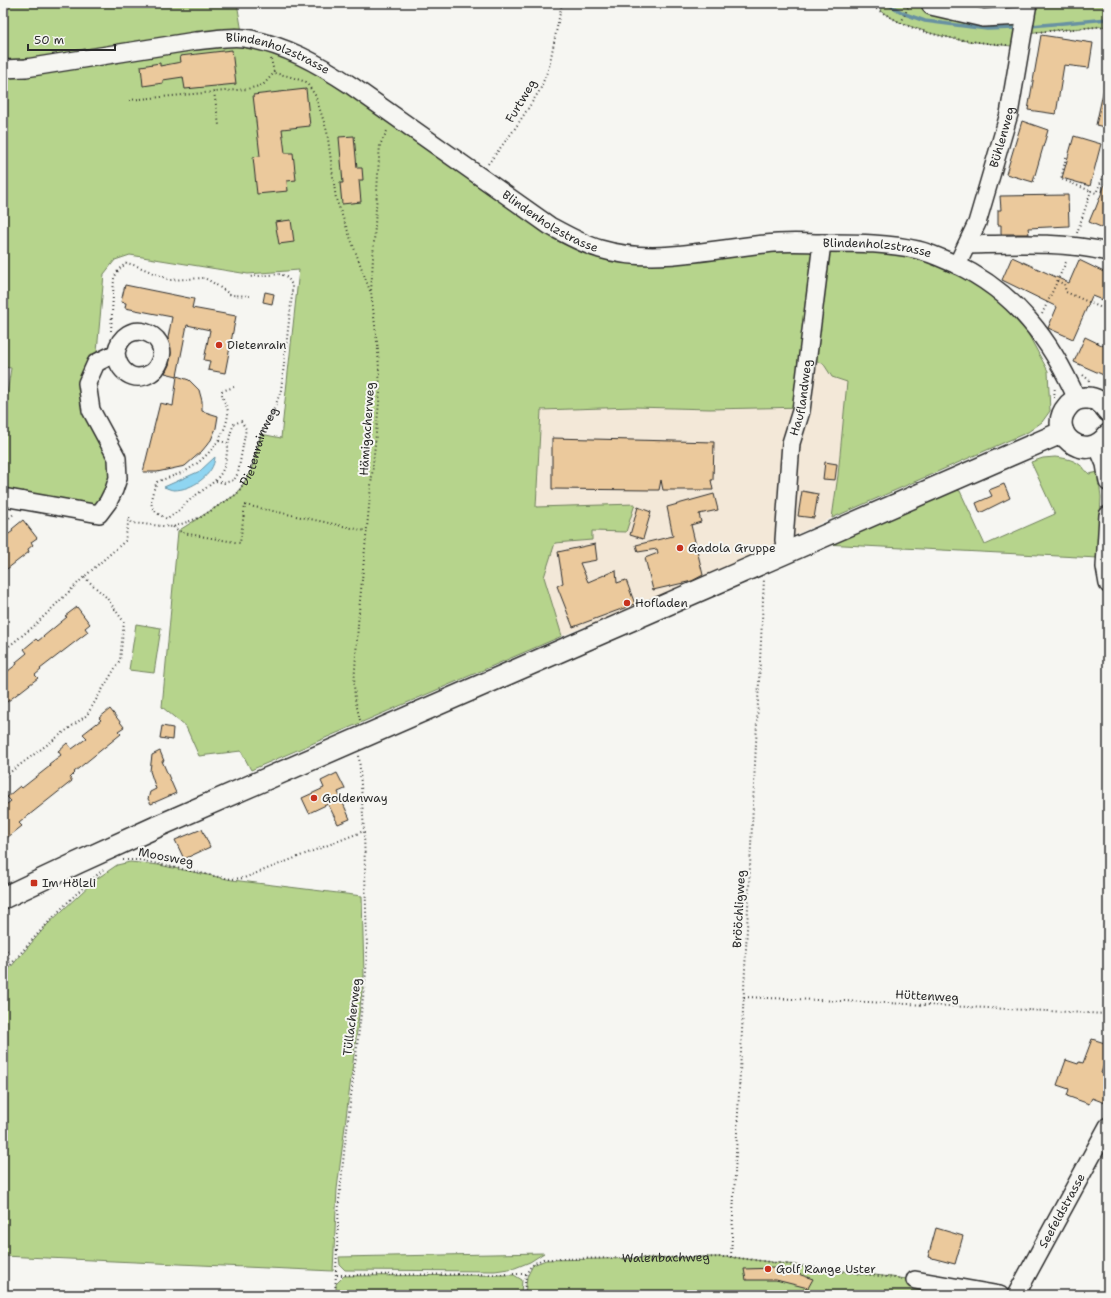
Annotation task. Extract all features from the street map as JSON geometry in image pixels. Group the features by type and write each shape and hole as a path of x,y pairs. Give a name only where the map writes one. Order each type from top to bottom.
{"main road":[{"path":"1103,440 1089,448 1078,446 1068,439 1063,432 1061,425 1062,417 1070,404 1077,399 1093,398 1100,402 1108,411"},
{"path":"3,898 149,831 1063,432"}],"street":[{"path":"932,6 983,18 1026,9"},
{"name":"Bühlenweg","path":"957,265 977,223 1009,114 1026,9"},
{"name":"Blindenholzstrasse","path":"3,69 42,65 195,41 243,38 272,44 297,54 325,68 550,226 576,240 600,249 648,257 670,256 766,243 877,243 920,250 957,265 987,282 1018,307 1036,327 1058,361 1077,399"},
{"name":"Hauflandweg","path":"786,553 784,540 791,443 801,411 822,243"},
{"path":"967,244 1073,245 1108,252"},
{"path":"3,497 99,514 108,502 118,478 117,458 91,410 87,383 96,363 116,353"},
{"path":"1103,440 1108,482"},
{"path":"1108,516 1105,567 1108,584"},
{"name":"Seefeldstrasse","path":"1016,1295 1108,1126"},
{"path":"915,1280 1000,1295"}],"path":[{"name":"Furtweg","path":"479,176 514,130 540,90 549,67 562,3"},
{"path":"866,3 901,23 930,33 959,40 1021,40 1108,26"},
{"path":"901,23 910,3"},
{"path":"129,100 247,89 263,85 274,73 306,82 315,95 327,131 336,199 371,292"},
{"path":"214,92 219,125"},
{"name":"Hämigacherweg","path":"361,739 354,684 366,531 380,392 378,350 371,292 380,145 396,117"},
{"path":"1066,157 1061,179 1096,193 1108,166"},
{"path":"1036,327 1073,245 1091,191"},
{"path":"111,333 114,278 119,269 127,263 170,280 204,278 231,295 250,296"},
{"name":"Dietenrainweg","path":"3,651 34,626 125,541 129,518 132,523 173,527 201,517 237,494 251,471 261,434 275,408 281,390 292,285 288,278 281,274 248,277"},
{"path":"1057,281 1064,284 1066,292 1104,308 1108,300"},
{"path":"216,481 224,483 234,480 238,473 246,429 241,422 234,424 230,432 225,465 216,481 191,499 182,509 168,519 156,512 152,506 152,494 157,482 189,469 217,444 224,430 228,413 221,396 222,391 234,387"},
{"path":"219,440 228,443"},
{"path":"173,527 183,532 240,543 245,505 366,531"},
{"name":"Brööchligweg","path":"731,1257 765,562"},
{"path":"3,784 4,776 87,715 120,660 124,622 106,598 84,578"},
{"name":"Tüllacherweg","path":"335,1295 339,1201 366,973 367,948 364,831 358,748 361,739"},
{"name":"Moosweg","path":"120,861 140,860 219,877 232,879 244,878 364,831"},
{"path":"3,974 45,926 88,883 108,867"},
{"path":"3,943 8,953 10,966"},
{"name":"Hüttenweg","path":"744,997 1108,1014"},
{"name":"Walenbachweg","path":"526,1274 533,1264 543,1258 731,1257 915,1280"},
{"path":"337,1275 526,1274 524,1295"}],"shaded area":[{"path":"810,361 823,363 832,377 847,382 838,475 832,518 612,620 588,625 562,636 544,577 555,543 592,540 592,531 626,532 536,508 541,410 634,407 710,409 807,407"}],"green space":[{"path":"3,3 237,3 243,38 297,54 550,226 624,254 766,243 939,257 998,301 1027,332 1048,371 1050,411 1042,422 1028,432 832,518 838,475 847,382 832,377 823,363 811,361 807,407 710,409 634,407 541,410 536,507 635,504 626,532 592,531 592,540 555,543 544,577 562,636 251,770 241,751 199,756 186,727 162,707 178,531 237,494 251,471 261,434 281,438 299,270 248,274 130,255 115,260 104,274 96,363 87,383 117,458 99,514 3,497 3,421 11,368 3,367"},
{"path":"883,3 917,3 983,18 1025,16 1028,3 1108,3 1108,26 1023,33 1020,47 959,40 930,33 901,23 880,11"},
{"path":"1055,457 1074,461 1089,474 1098,472 1101,497 1098,558 824,544 950,488 960,491 985,545 1055,514 1031,462 1043,458"},
{"path":"136,624 161,628 154,673 129,670"},
{"path":"130,862 159,865 232,880 362,896 364,975 337,1189 333,1271 3,1256 3,976 47,925 95,880 117,865"},
{"path":"544,1253 530,1262 515,1268 495,1271 345,1270 340,1265 339,1257"},
{"path":"731,1257 915,1280 988,1295 525,1295 527,1277 533,1265 546,1260"},
{"path":"514,1275 522,1280 521,1295 336,1295 336,1284 344,1276"}],"water":[{"path":"215,457 211,470 195,484 174,490 164,487 200,471"}],"building":[{"path":"1041,35 1093,43 1089,68 1064,65 1056,114 1028,110"},
{"path":"232,50 236,84 185,89 183,77 163,80 163,83 143,86 141,66 160,63 160,66 181,62 180,56"},
{"path":"1104,88 1108,89 1108,128 1096,125"},
{"path":"306,89 310,126 282,129 285,153 293,153 296,180 287,181 288,191 257,194 253,157 260,156 253,95"},
{"path":"1022,121 1048,130 1033,182 1006,174"},
{"path":"354,136 357,168 362,168 363,180 359,180 361,202 342,204 340,183 343,183 339,137"},
{"path":"1074,136 1101,144 1090,186 1062,178"},
{"path":"1108,179 1108,230 1089,222"},
{"path":"1068,195 1069,226 1028,228 1029,234 1001,234 1001,225 998,225 998,210 1001,210 1000,196"},
{"path":"291,220 294,242 279,244 275,222"},
{"path":"1012,257 1069,283 1079,260 1108,274 1108,287 1102,300 1092,296 1073,339 1048,328 1057,307 1002,280"},
{"name":"Dietenrain","path":"125,285 194,299 192,308 236,316 225,373 208,370 210,361 204,360 210,330 187,325 177,376 165,373 169,365 171,353 168,338 172,317 125,308 126,303 121,302"},
{"path":"265,292 274,294 272,304 263,302"},
{"path":"1085,337 1108,348 1108,377 1074,362"},
{"path":"177,376 189,380 199,390 202,401 202,411 218,416 216,428 211,440 202,451 185,466 157,472 143,472 160,403 173,406"},
{"path":"552,438 714,442 713,480 711,480 713,490 663,490 661,480 659,490 552,489"},
{"path":"825,462 837,464 835,480 823,479"},
{"path":"1004,484 1010,498 980,513 976,503 992,496 989,490"},
{"path":"802,491 818,494 814,518 798,516"},
{"path":"714,494 718,510 699,514 701,522 691,525 703,575 692,581 653,590 645,558 658,553 657,549 638,552 636,545 673,536 667,507"},
{"path":"638,507 651,512 643,539 630,535"},
{"path":"23,520 37,538 31,542 33,545 28,549 29,552 7,569 3,564 3,538 13,531 12,529"},
{"path":"595,544 597,560 580,563 588,582 616,570 617,583 626,580 635,604 573,627 557,586 563,583 558,552"},
{"path":"77,607 90,624 85,628 88,632 40,669 41,670 35,675 38,678 3,705 3,675 17,664 16,662 27,653 24,649 36,639 38,641"},
{"path":"110,709 124,727 118,731 121,734 74,772 75,773 70,778 72,781 19,823 22,826 3,841 3,807 11,801 7,797 20,786 22,788 50,766 49,764 61,755 58,751 67,743 72,749 87,738 83,734 101,720 99,718"},
{"path":"162,726 173,728 172,740 160,738"},
{"path":"160,751 164,761 162,761 176,793 151,804 148,799 150,792 156,789 150,771 152,755"},
{"path":"337,773 345,789 338,792 350,819 338,824 328,804 309,813 302,798 324,788 321,781"},
{"path":"202,829 210,847 184,859 175,840"},
{"path":"1092,1039 1108,1044 1108,1053 1101,1073 1108,1076 1108,1094 1105,1103 1092,1098 1089,1104 1067,1096 1069,1089 1057,1085 1066,1060 1078,1064 1079,1062 1083,1063"},
{"path":"936,1228 963,1236 955,1264 928,1257"},
{"path":"776,1268 813,1279 808,1288 776,1280 746,1280 744,1269"}],"waterway":[{"path":"886,3 905,14 925,21 987,29 1015,28"},
{"path":"1031,26 1108,19"}],"place":[{"name":"Dietenrain","path":"219,345"},
{"name":"Gadola Gruppe","path":"680,548"},
{"name":"Hofladen","path":"627,603"},
{"name":"Goldenway","path":"314,798"},
{"name":"Im Hölzli","path":"34,883"},
{"name":"Golf Range Uster","path":"768,1269"}]}
